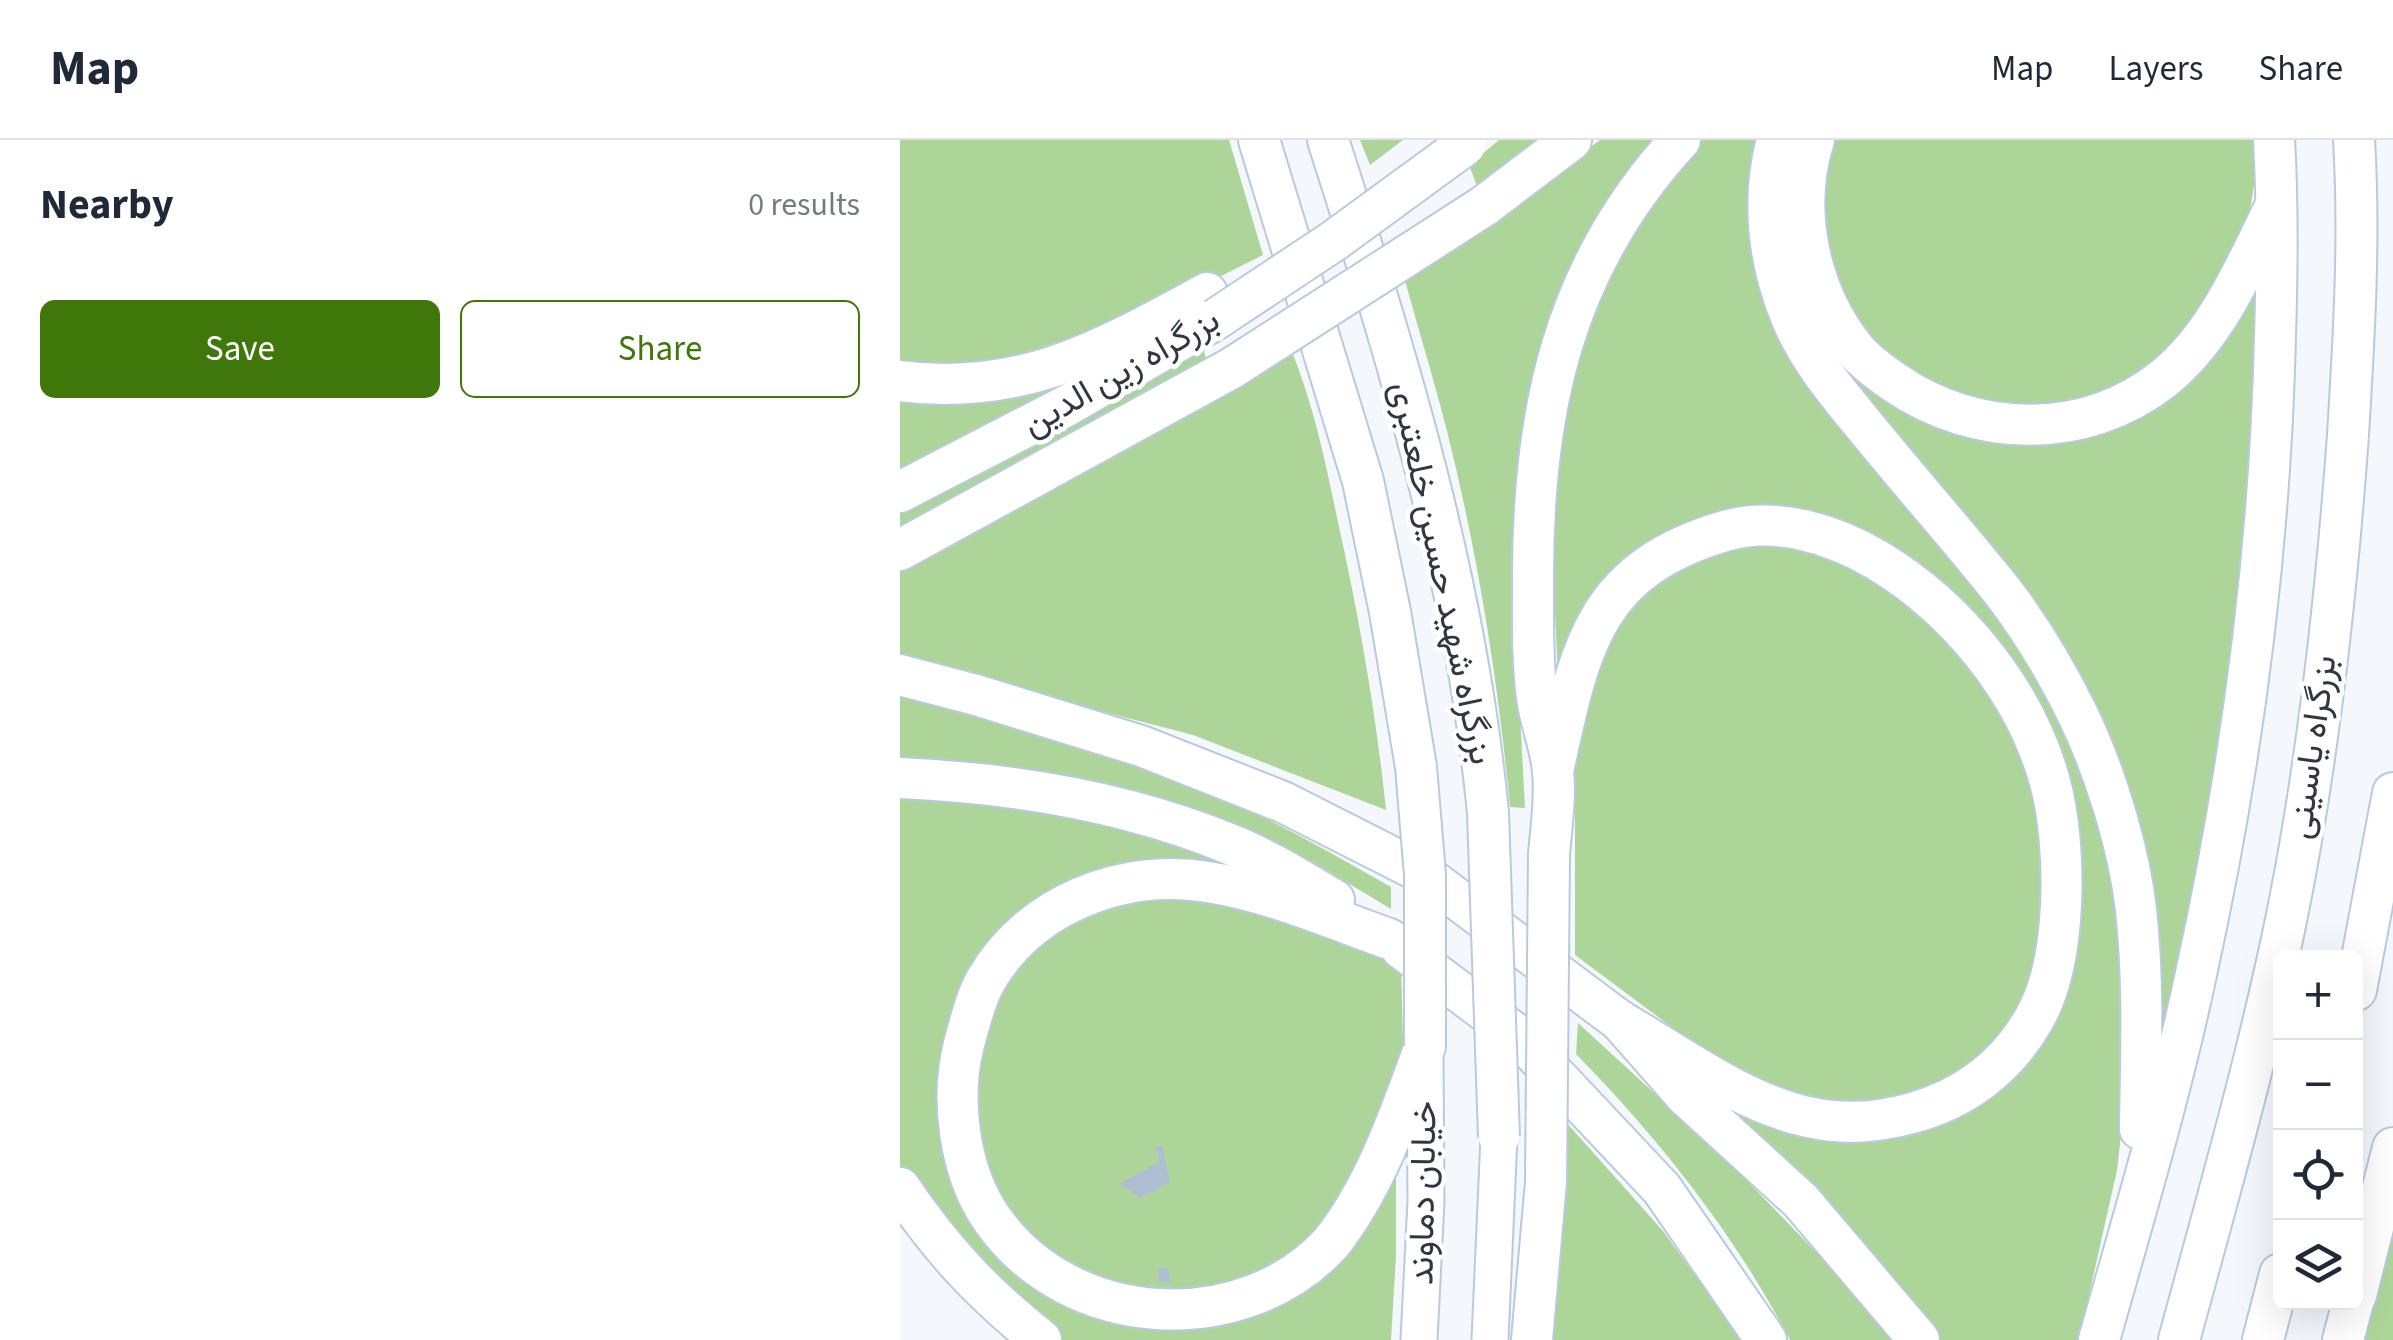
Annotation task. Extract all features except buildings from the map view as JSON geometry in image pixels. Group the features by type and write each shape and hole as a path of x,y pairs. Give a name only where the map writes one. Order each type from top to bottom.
{"highway":[{"name":"بزرگراه شهید حسین خلعتبری","path":"1259,140 1363,481 1390,612 1416,767 1425,874 1425,1046"},
{"name":"بزرگراه شهید حسین خلعتبری","path":"1328,140 1388,324 1428,471 1480,732 1488,813 1499,1138"},
{"name":"بزرگراه زین الدین","path":"900,550 1232,368 1484,206 1571,140"},
{"path":"1554,771 1537,698 1532,522 1552,373 1585,282 1635,197 1680,140"},
{"path":"1777,140 1769,178 1768,218 1772,254 1792,319 1836,391 2004,594 2048,658 2079,718 2109,796 2136,907 2142,1032 2140,1196"},
{"path":"1814,140 1804,190 1805,230 1816,276 1855,350 1920,399 1956,416 1992,423 2034,426 2074,421 2107,412 2163,379 2190,354 2210,326 2278,202"},
{"path":"2100,1340 2196,979 2222,850 2247,690 2273,430 2278,202 2274,140"},
{"name":"بزرگراه یاسینی","path":"2179,1340 2280,947 2314,755 2342,527 2354,339 2354,140"},
{"path":"900,381 948,384 1005,380 1061,367 1211,306 1282,251 1335,240 1468,142"},
{"name":"بزرگراه زین الدین","path":"900,492 1068,405 1211,306"},
{"path":"900,675 1142,746 1283,802 1420,872 1620,1021 1748,1095 1803,1116 1836,1123 1870,1122 1934,1107 1961,1095 1988,1076 2010,1052 2036,1017 2047,984 2062,911 2063,864 2050,780 2019,708 1983,651 1919,588 1859,549 1798,529 1732,529 1686,542 1638,571 1607,604 1581,659 1554,771 1550,855 1546,1182 1532,1340"},
{"path":"900,778 991,783 1051,792 1191,830 1234,845 1340,903 1517,1035 1662,1189 1766,1340"},
{"path":"2363,953 2393,793"},
{"path":"1389,939 1262,894 1182,880 1157,880 1097,892 1037,920 986,980 972,1014 962,1054 960,1129 972,1179 991,1218 1015,1246 1042,1272 1092,1300 1125,1311 1168,1317 1210,1314 1249,1303 1280,1289 1309,1266 1348,1219 1376,1174 1425,1046"},
{"path":"1620,1021 1686,1096 1801,1202 1919,1340"},
{"path":"2363,1267 2393,1148"},
{"path":"900,1188 950,1257 991,1300 1040,1340"},
{"path":"2263,1340 2273,1301"},
{"path":"2343,1340 2351,1310"}],"main road":[{"name":"خیابان دماوند","path":"1419,1340 1426,1201 1425,1046"},
{"name":"خیابان دماوند","path":"1490,1340 1499,1138"}],"green space":[{"path":"900,140 1229,140 1263,255 1062,356 900,373"},
{"path":"1360,140 1403,140 1370,165"},
{"path":"1499,140 1550,140 1480,194 1469,165"},
{"path":"1600,140 1666,140 1546,335 1524,412 1519,457 1516,640 1525,808 1510,807 1493,665 1468,524 1404,277 1496,217"},
{"path":"1702,140 1765,140 1759,252 2038,667 2082,758 2121,905 2129,1065 2117,1170 2079,1340 1941,1340 1885,1269 1681,1066 1817,1130 2020,1060 2066,798 1886,552 1688,531 1559,698 1551,528 1568,384 1599,296 1623,251 1654,201"},
{"path":"1825,140 2256,140 2256,170 2249,219 2227,286 2146,381 2013,416 1893,369 1833,295 1814,186"},
{"path":"2263,248 2242,590 2199,884 2152,1077 2115,779 1841,380 1834,339 1869,375 2093,432"},
{"path":"1140,344 900,477 900,393"},
{"path":"1202,348 1210,366 900,529 900,513 1036,444"},
{"path":"1292,352 1319,436 1346,558 1372,701 1386,810 1193,735 900,659 900,564"},
{"path":"1784,537 1892,581 2001,700 2045,820 2044,937 2022,1014 1972,1076 1867,1113 1740,1078 1575,955 1575,741 1597,645 1670,563"},
{"path":"900,691 1093,749 1231,801 1391,887 1391,909 1318,865 1250,833 1029,770 966,762 900,761"},
{"path":"900,799 1063,813 1158,836 1259,873 1180,870 992,958 964,1187 1158,1329 1213,1327 1254,1315 1396,1161 1391,1340 1059,1340 935,1219 900,1165"},
{"path":"1210,893 1401,963 1400,1070 1373,1162 1284,1275 1146,1307 1011,1230 965,1114 997,982 1092,903"},
{"path":"1578,1023 1726,1159 1870,1308 1895,1340 1790,1340 1745,1262 1694,1189 1576,1054"},
{"path":"1566,1122 1663,1231 1742,1340 1551,1340"},
{"path":"2393,1226 2393,1340 2361,1340"}]}
